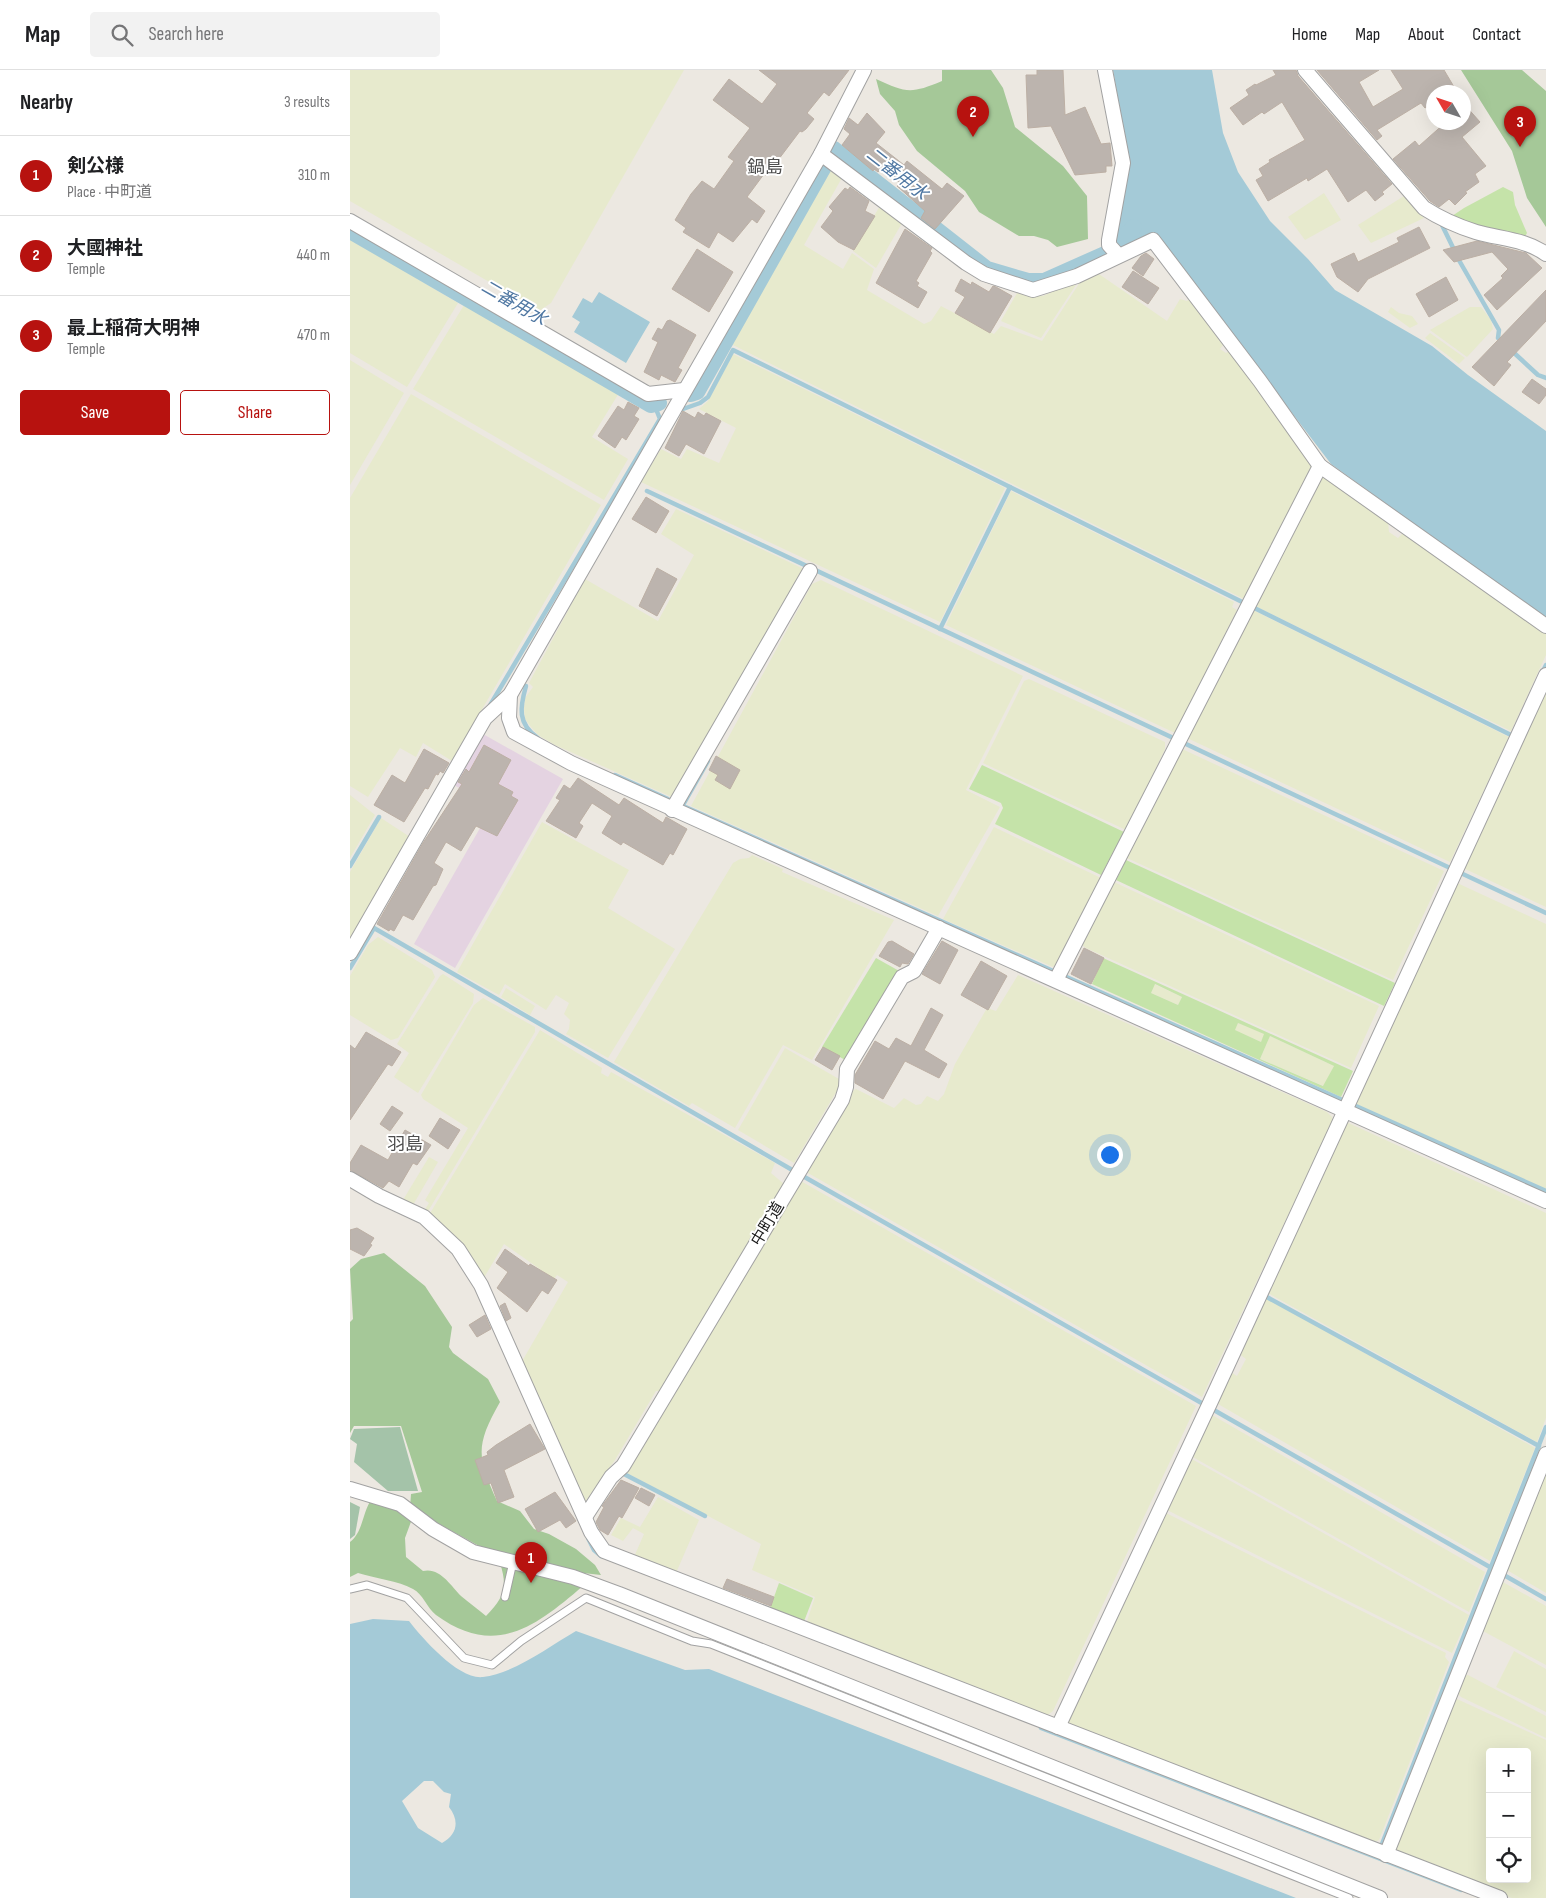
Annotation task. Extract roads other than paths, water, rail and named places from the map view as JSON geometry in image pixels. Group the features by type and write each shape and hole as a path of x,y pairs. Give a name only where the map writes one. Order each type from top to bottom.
{"street":[{"path":"350,953 486,718 510,695 684,390 828,158 864,70"},
{"path":"1105,70 1123,163 1114,251"},
{"path":"1306,70 1424,208 1443,220 1477,232 1526,243 1546,254"},
{"path":"828,158 966,263 984,274 1033,290 1077,276 1114,251 1153,240 1260,381 1320,466 1546,626"},
{"path":"350,222 648,394 684,390"},
{"path":"1059,976 1320,466"},
{"path":"672,810 810,571"},
{"path":"1058,1727 1208,1408 1346,1105 1546,675"},
{"path":"510,695 509,718 514,732 549,752 672,810 939,928 1059,976 1346,1105 1546,1202"},
{"name":"中町道","path":"585,1517 611,1477 623,1466 798,1175 842,1100 847,1069 902,977 914,971 939,928"},
{"path":"350,1179 378,1196 424,1217 458,1249 481,1285 591,1532 604,1551 1500,1898"},
{"path":"1386,1855 1546,1454"},
{"path":"350,1489 400,1504 433,1529 473,1552 573,1577 626,1596 1380,1898"}],"lane":[{"path":"505,1597 513,1562"},
{"path":"350,1589 367,1585 407,1598 464,1658 492,1665 521,1641 586,1598 692,1641 720,1648 1349,1898"}],"water":[{"path":"1113,70 1212,70 1223,133 1238,172 1270,221 1308,259 1335,290 1432,346 1468,375 1546,431 1546,619 1331,464 1155,234 1123,246 1116,238 1128,156"},
{"path":"599,292 650,322 626,363 574,332 580,322 572,317 583,298 592,303"},
{"path":"373,1619 409,1621 442,1657 463,1672 474,1676 483,1677 507,1671 576,1631 685,1670 709,1669 1296,1898 350,1898 350,1624","holes":["424,1781 433,1781 444,1792 451,1794 449,1807 456,1822 454,1832 442,1843 418,1828 402,1801"]}],"waterway":[{"name":"二番用水","path":"691,394 697,392 834,149 987,269 1028,281 1044,281 1107,253 1134,227"},
{"path":"1442,225 1460,262 1499,330 1498,338 1503,342"},
{"name":"二番用水","path":"350,231 651,405 659,403"},
{"path":"683,409 700,403 708,397 733,350 1513,736"},
{"path":"1512,351 1538,375 1546,378"},
{"path":"489,707 660,419 654,404"},
{"path":"940,629 1010,487"},
{"path":"647,491 1546,913"},
{"path":"1542,673 1546,665"},
{"path":"526,686 522,701 523,721 531,733 538,738"},
{"path":"683,805 708,761"},
{"path":"615,775 668,799"},
{"path":"681,805 1546,1191"},
{"path":"350,866 379,817"},
{"path":"350,968 374,928 794,1171 1546,1599"},
{"path":"1265,1296 1539,1446"},
{"path":"1382,1844 1546,1427"},
{"path":"622,1473 705,1516"},
{"path":"588,1538 594,1550 601,1556"},
{"path":"1041,1728 1461,1890"}],"place":[{"name":"大國神社","path":"973,137"},
{"name":"最上稲荷大明神","path":"1520,147"},
{"name":"剣公様","path":"531,1583"}],"district":[{"name":"鍋島","path":"765,167"},
{"name":"羽島","path":"405,1144"}]}
